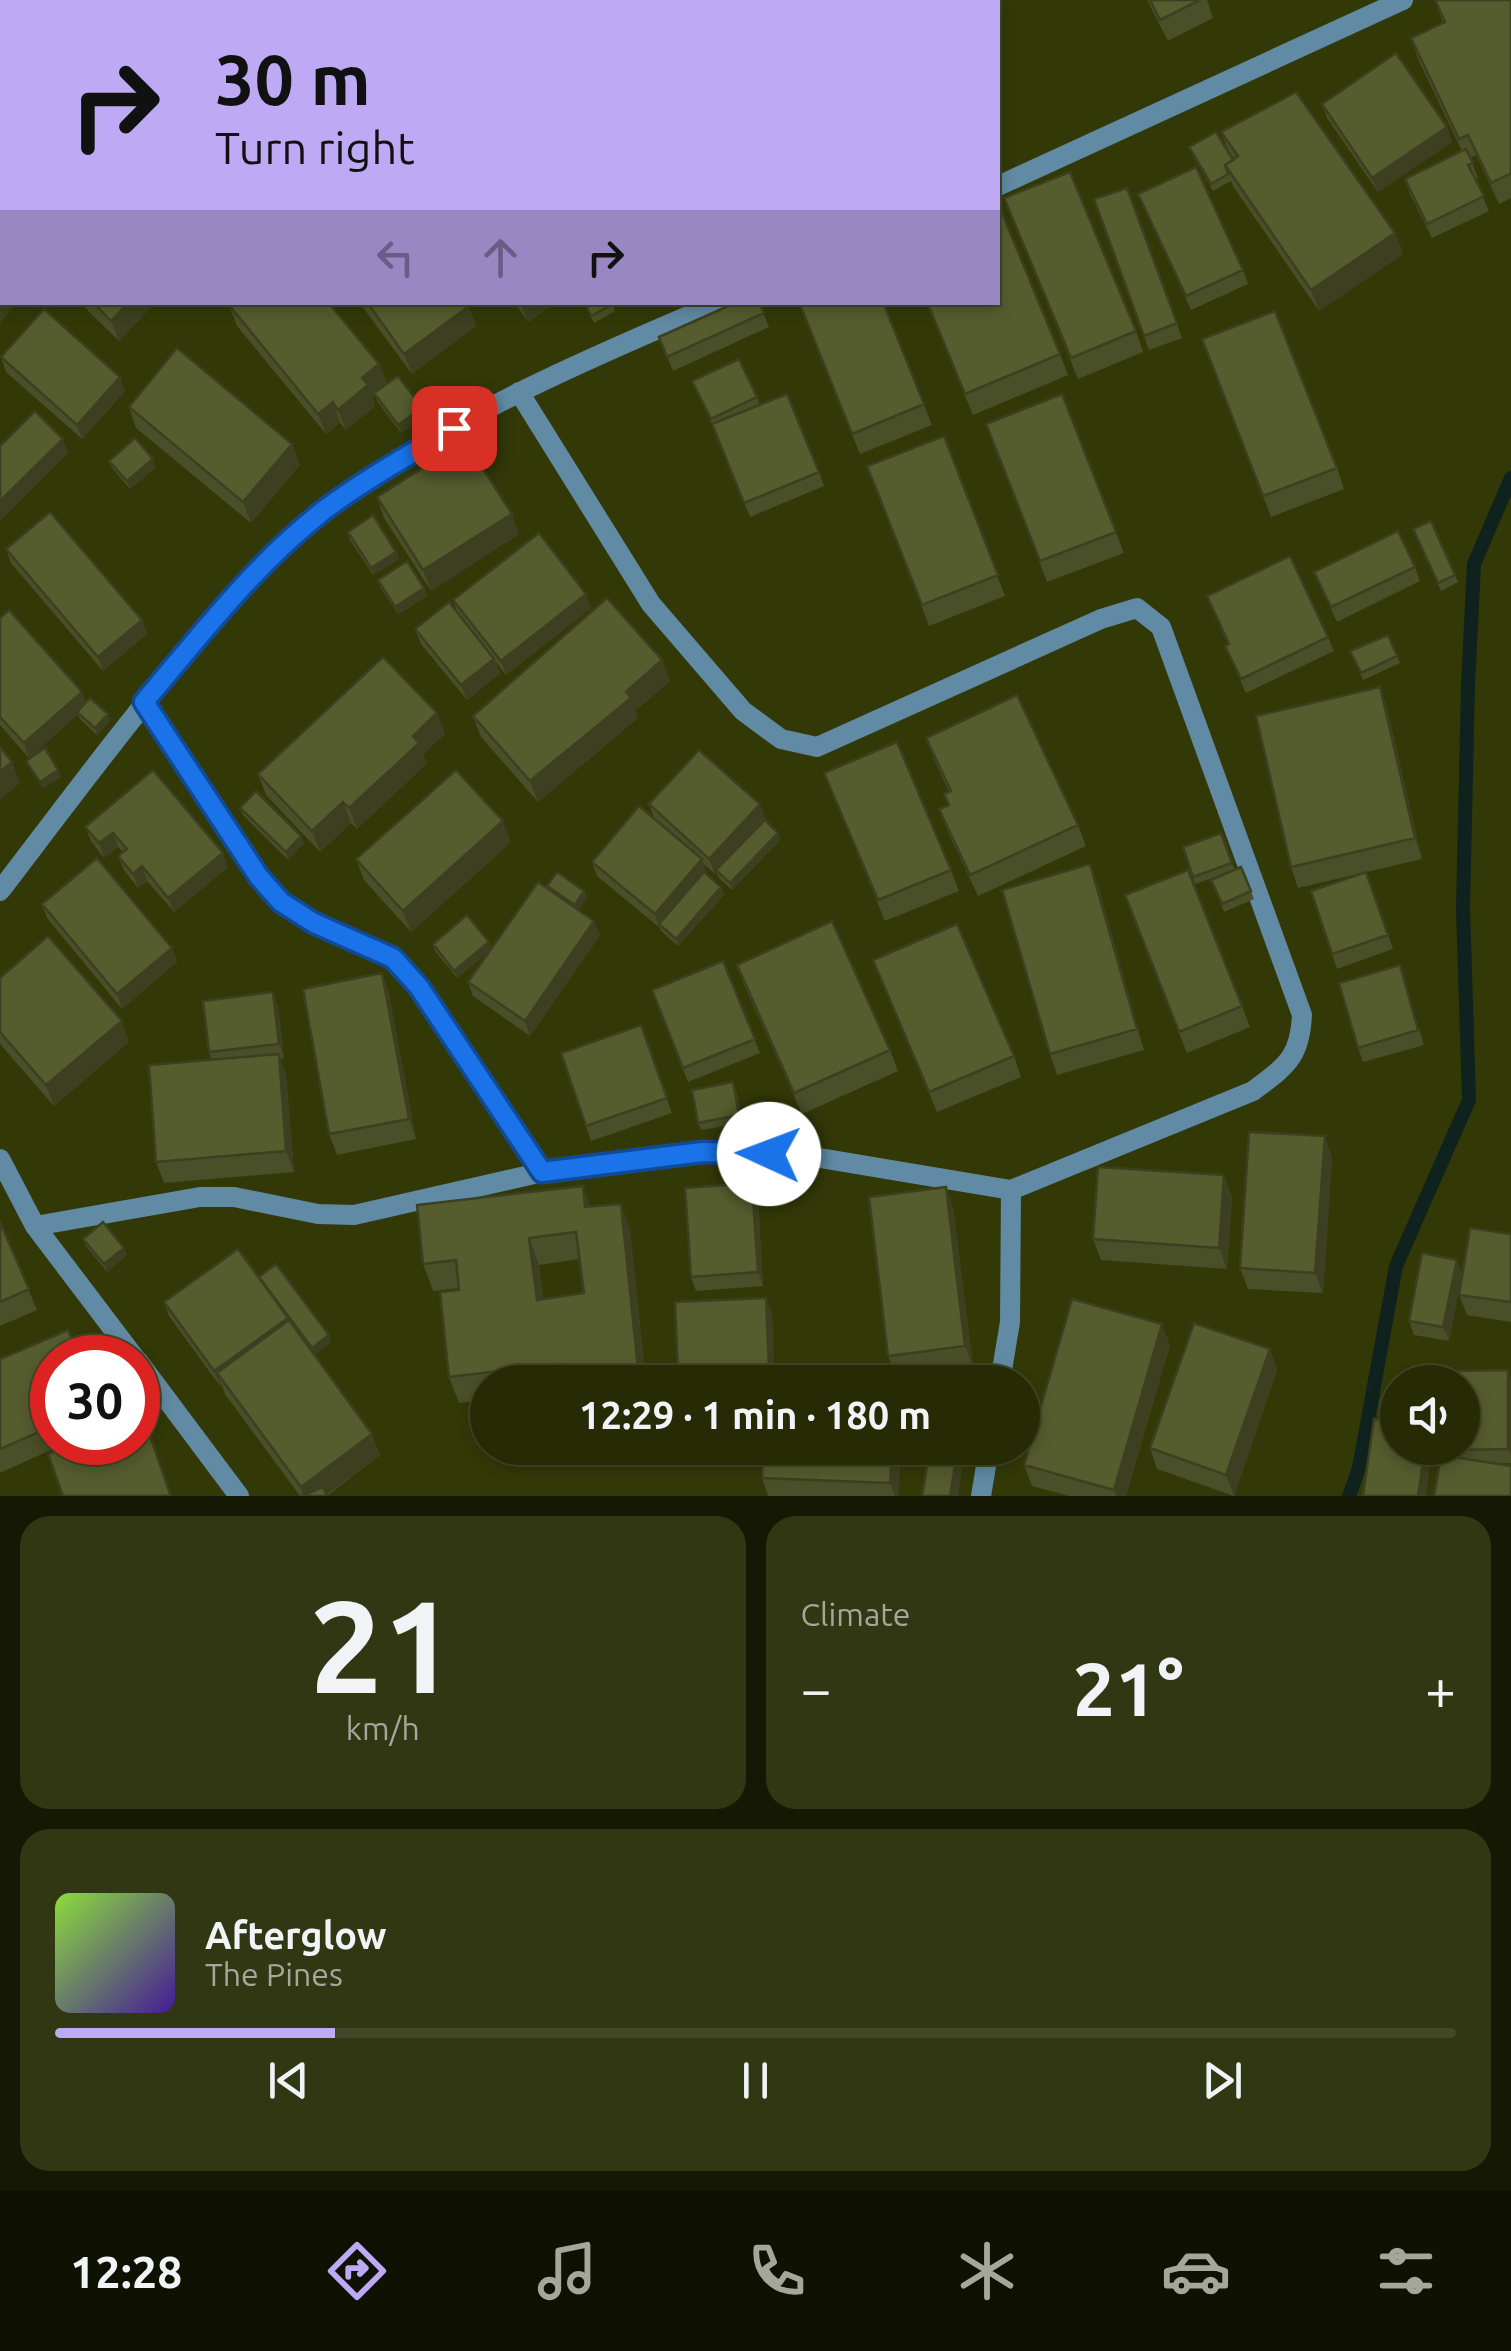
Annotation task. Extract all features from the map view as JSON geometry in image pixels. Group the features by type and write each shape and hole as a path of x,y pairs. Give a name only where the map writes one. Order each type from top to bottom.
{"street":[{"path":"1000,185 1403,0"},
{"path":"0,891 144,702 249,579 322,512 383,470 519,392 714,305"},
{"path":"35,1226 200,1197 234,1197 318,1214 354,1216 542,1172 702,1152 802,1156 1010,1190 1254,1090 1279,1071 1300,1044 1302,1015 1161,626 1136,608 1101,618 816,747 781,740 744,711 651,604 519,392"},
{"path":"144,702 259,877 281,902 314,923 393,958 419,987 542,1172"},
{"path":"0,1159 35,1226 118,1335"},
{"path":"1003,1365 1010,1322 1010,1190"},
{"path":"160,1391 239,1496"},
{"path":"980,1496 986,1465"}],"building":[{"path":"1150,0 1200,0 1160,20"},
{"path":"1435,0 1511,0 1511,173 1491,183 1468,135 1459,139 1411,38 1445,22"},
{"path":"1396,53 1447,127 1372,178 1322,104"},
{"path":"1296,92 1395,233 1311,290 1225,165 1238,156 1221,132"},
{"path":"1216,132 1233,160 1225,165 1228,174 1211,184 1189,147"},
{"path":"1466,149 1473,163 1468,165 1484,196 1427,224 1405,179"},
{"path":"1196,167 1243,270 1186,296 1138,194"},
{"path":"1070,172 1136,331 1071,358 1004,198"},
{"path":"1127,188 1177,323 1144,336 1094,199"},
{"path":"1000,208 1060,354 965,394 928,305 1000,305"},
{"path":"96,305 126,305 111,321"},
{"path":"229,305 330,305 379,364 362,378 368,385 338,410 333,402 318,414"},
{"path":"369,305 468,305 469,306 404,354"},
{"path":"586,305 611,305 591,316"},
{"path":"730,305 760,305 764,313 667,357 659,337"},
{"path":"800,305 884,305 924,404 852,434"},
{"path":"44,309 120,377 77,425 1,357"},
{"path":"1275,311 1337,468 1263,496 1202,339"},
{"path":"177,348 292,444 243,502 129,407"},
{"path":"739,359 757,397 711,419 692,381"},
{"path":"398,376 422,408 398,425 374,393"},
{"path":"787,394 819,472 744,503 712,424"},
{"path":"1062,394 1116,532 1040,561 986,424"},
{"path":"35,411 63,439 0,501 0,446"},
{"path":"944,436 998,575 922,605 867,466"},
{"path":"135,438 153,459 127,481 109,461"},
{"path":"465,441 512,514 423,570 377,497"},
{"path":"50,512 142,620 98,657 6,549"},
{"path":"373,515 396,552 371,568 348,532"},
{"path":"1431,521 1455,575 1438,583 1413,529"},
{"path":"1398,531 1415,567 1331,607 1314,572"},
{"path":"539,533 586,594 501,661 453,600"},
{"path":"1290,556 1328,637 1241,679 1207,596"},
{"path":"407,561 424,588 395,607 378,580"},
{"path":"607,598 662,660 626,692 631,698 530,781 473,716"},
{"path":"449,602 494,659 461,685 415,629"},
{"path":"9,610 82,692 24,743 0,717 0,618"},
{"path":"1388,635 1397,656 1361,673 1350,651"},
{"path":"383,657 437,713 413,736 419,743 400,761 349,808 343,802 312,831 258,774"},
{"path":"1380,687 1415,838 1291,867 1256,716"},
{"path":"1017,695 1078,825 970,875 939,809 949,805 944,794 951,791 926,738"},
{"path":"90,698 108,714 95,728 77,712"},
{"path":"897,742 951,870 878,900 824,773"},
{"path":"0,747 12,762 0,772"},
{"path":"45,748 58,770 40,782 26,761"},
{"path":"699,750 760,804 709,859 649,804"},
{"path":"153,770 223,853 168,898 142,866 133,874 118,856 127,849 113,833 99,843 85,827"},
{"path":"456,770 503,821 403,911 356,859"},
{"path":"256,791 301,836 286,852 240,808"},
{"path":"639,806 702,859 655,914 592,862"},
{"path":"765,820 778,833 730,883 716,870"},
{"path":"1221,833 1232,863 1193,877 1183,847"},
{"path":"97,858 172,948 117,994 42,904"},
{"path":"1090,864 1137,1029 1050,1054 1002,890"},
{"path":"1241,867 1251,891 1222,904 1211,880"},
{"path":"1188,870 1242,1006 1179,1032 1125,895"},
{"path":"557,872 584,891 575,905 547,886"},
{"path":"704,872 721,887 676,939 659,924"},
{"path":"1366,872 1388,935 1332,954 1311,891"},
{"path":"538,882 594,921 525,1021 468,982"},
{"path":"467,915 489,942 454,971 433,944"},
{"path":"832,921 890,1050 794,1093 737,965"},
{"path":"957,924 1014,1056 929,1092 873,960"},
{"path":"48,936 122,1021 46,1085 0,1032 0,978"},
{"path":"723,961 755,1039 683,1068 652,990"},
{"path":"1400,965 1418,1030 1358,1048 1339,983"},
{"path":"382,973 409,1119 329,1134 303,989"},
{"path":"273,992 279,1044 209,1052 203,1001"},
{"path":"641,1025 667,1098 586,1126 561,1053"},
{"path":"279,1054 286,1151 156,1162 149,1065"},
{"path":"733,1082 739,1115 698,1123 692,1090"},
{"path":"1249,1132 1325,1136 1315,1273 1240,1268"},
{"path":"1098,1167 1224,1175 1219,1248 1093,1239"},
{"path":"752,1183 758,1272 691,1277 685,1188"},
{"path":"583,1186 585,1207 621,1204 638,1365 470,1365 470,1375 449,1377 440,1292 459,1290 456,1260 423,1264 417,1205","holes":["576,1232 584,1293 537,1300 529,1238"]},
{"path":"946,1187 965,1346 888,1356 869,1197"},
{"path":"0,1222 29,1289 0,1302"},
{"path":"103,1222 124,1248 104,1264 83,1239"},
{"path":"1470,1228 1511,1234 1511,1302 1459,1295"},
{"path":"238,1249 288,1318 214,1371 164,1302"},
{"path":"1422,1253 1457,1260 1443,1327 1409,1321"},
{"path":"276,1264 329,1335 312,1348 259,1277"},
{"path":"766,1298 769,1365 678,1365 675,1302"},
{"path":"1072,1299 1162,1324 1114,1490 1024,1465 1040,1465 1040,1410"},
{"path":"289,1320 372,1434 301,1487 217,1373"},
{"path":"1194,1323 1270,1349 1226,1475 1150,1448"},
{"path":"30,1346 30,1436 0,1449 0,1359"},
{"path":"1508,1370 1508,1449 1480,1450 1480,1371"},
{"path":"1374,1419 1380,1420 1380,1465 1423,1465 1418,1496 1363,1496"},
{"path":"1480,1461 1511,1466 1511,1496 1434,1496 1439,1465 1480,1465"},
{"path":"52,1465 160,1465 171,1496 63,1496"},
{"path":"762,1465 891,1465 890,1483 762,1478"},
{"path":"927,1465 955,1465 950,1496 922,1496"},
{"path":"323,1487 327,1496 302,1496"}],"waterway":[{"path":"1349,1496 1359,1468 1396,1266 1469,1100 1463,908 1474,564 1511,478"}],"route":[{"path":"454,428 322,512 249,579 144,702 259,877 281,902 314,923 393,958 419,987 542,1172 702,1152 769,1154"}]}
